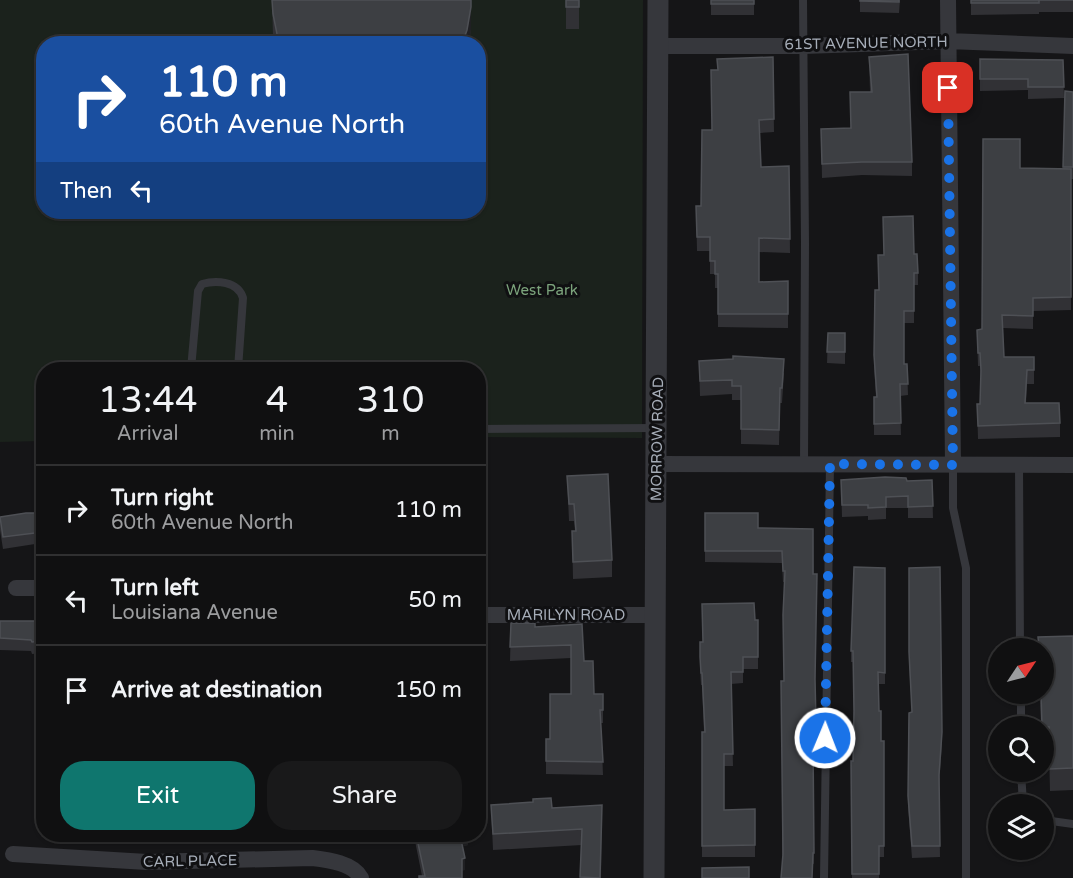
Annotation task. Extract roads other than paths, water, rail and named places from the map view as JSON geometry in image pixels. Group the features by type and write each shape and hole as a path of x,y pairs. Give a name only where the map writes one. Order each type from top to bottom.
{"street":[{"name":"MORROW ROAD","path":"654,878 658,0"},
{"path":"948,0 953,465"},
{"name":"61ST AVENUE NORTH","path":"659,46 802,46 948,41 1073,46"},
{"path":"657,464 1073,465"},
{"path":"16,588 36,588"},
{"name":"MARILYN ROAD","path":"486,615 654,615"},
{"name":"CARL PLACE","path":"13,854 147,870 312,858 358,871 362,878"}],"lane":[{"path":"803,0 804,464"},
{"path":"192,362 198,291 202,284 210,282 234,285 241,290 243,298 238,362"},
{"path":"486,429 657,428"},
{"path":"824,878 830,464"},
{"path":"953,465 953,508 966,568 966,878"},
{"path":"1019,465 1020,638"},
{"path":"1054,821 1073,824"}],"park label":[{"name":"West Park","path":"542,290"}]}
